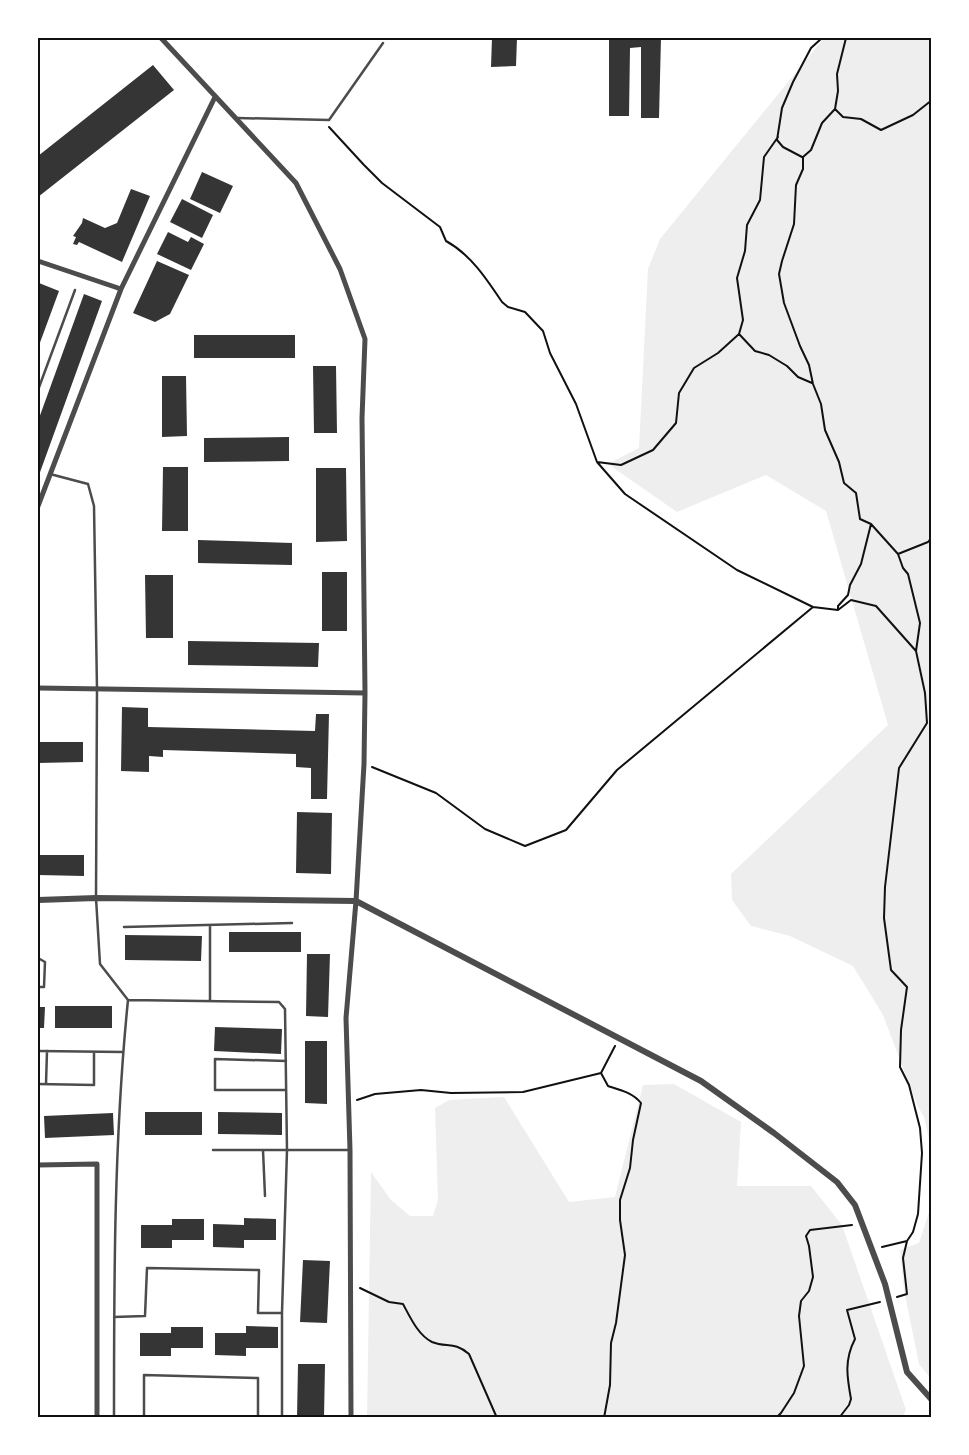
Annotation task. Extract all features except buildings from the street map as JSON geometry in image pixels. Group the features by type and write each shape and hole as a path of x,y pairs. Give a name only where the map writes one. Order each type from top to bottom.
{"street":[{"path":"161,38 296,183 340,269 365,339 362,418 364,764 356,901 346,1018 350,1150 351,1418"},
{"path":"38,506 121,289 215,96"},
{"path":"38,260 121,289"},
{"path":"38,688 365,693"},
{"path":"38,900 96,898 356,901 701,1081 774,1133 837,1182 855,1205 884,1284 907,1372 932,1400"},
{"path":"38,1165 97,1164 97,1418"}],"lane":[{"path":"235,118 329,120 384,43"},
{"path":"38,390 75,290"},
{"path":"50,474 88,484 94,506 96,898 100,964 128,1000 119,1096 114,1317 114,1418"},
{"path":"124,927 292,924"},
{"path":"210,925 210,1002"},
{"path":"38,958 45,962 44,987 38,987"},
{"path":"128,1000 278,1002 285,1009 287,1150 282,1313 282,1418"},
{"path":"38,1051 122,1052"},
{"path":"46,1084 47,1051"},
{"path":"38,1084 94,1084 94,1052"},
{"path":"285,1090 214,1090 215,1059 286,1061"},
{"path":"213,1150 350,1150"},
{"path":"264,1150 265,1196"},
{"path":"114,1317 145,1316 147,1268 259,1270 258,1313 282,1313"},
{"path":"144,1418 144,1375 258,1378 258,1417 274,1418"}],"path":[{"path":"803,157 783,147 777,140 782,108 811,48 822,38"},
{"path":"846,38 837,74 838,91 835,109 822,123 811,150 803,157 803,169 796,186 794,224 779,274 784,303 809,365 813,384 821,404 825,430 839,462 844,483 856,493 860,519 871,524 898,554 903,568 908,574 920,623 916,651 925,693 927,724 899,768 885,887 884,918 891,970 907,987 901,1030 900,1067 909,1085 920,1128 922,1153 918,1214 902,1258 907,1294"},
{"path":"835,109 843,117 860,119 881,130 913,115 932,100"},
{"path":"319,120 332,130 382,183 440,227 446,240 470,259 502,302 508,307 525,312 543,331 550,353 576,404 597,462 625,494 737,570 813,607 838,610 851,600 876,606 916,651"},
{"path":"597,462 621,465 653,450 676,423 679,393 694,368 718,353 739,334 743,320 737,278 745,251 747,225 760,200 764,158 778,137"},
{"path":"739,334 755,351 769,355 787,366 798,377 813,384"},
{"path":"838,610 838,606 848,595 850,585 861,564 871,524"},
{"path":"898,554 928,542 932,537"},
{"path":"364,764 436,793 485,829 525,846 566,830 617,770 813,607"},
{"path":"601,1073 612,1049 621,1039"},
{"path":"349,1103 376,1094 421,1090 451,1093 523,1092 601,1073"},
{"path":"601,1073 608,1086 631,1094 641,1103 632,1140 630,1168 620,1200 620,1220 625,1255 616,1323 611,1343 610,1385 604,1418"},
{"path":"776,1418 794,1393 804,1366 799,1316 801,1302 809,1291 813,1277 806,1236 810,1230 863,1224"},
{"path":"880,1248 907,1241"},
{"path":"351,1284 389,1302 403,1304 416,1328 432,1342 460,1347 469,1354 496,1418"},
{"path":"838,1418 849,1405 851,1399 847,1364 848,1352 855,1339 847,1310 868,1305"}],"shaded area":[{"path":"824,38 931,38 931,1148 924,1117 917,1105 883,1015 853,966 790,936 751,926 732,900 731,874 888,725 826,511 766,475 677,512 608,464 639,448 648,269 660,239"},
{"path":"674,1084 741,1122 737,1186 811,1186 842,1225 906,1410 902,1418 367,1418 371,1172 391,1200 410,1216 433,1216 438,1200 435,1108 449,1100 504,1097 569,1202 615,1197 643,1085"},
{"path":"931,1206 931,1379 919,1364 904,1290 900,1250 919,1243"}]}
